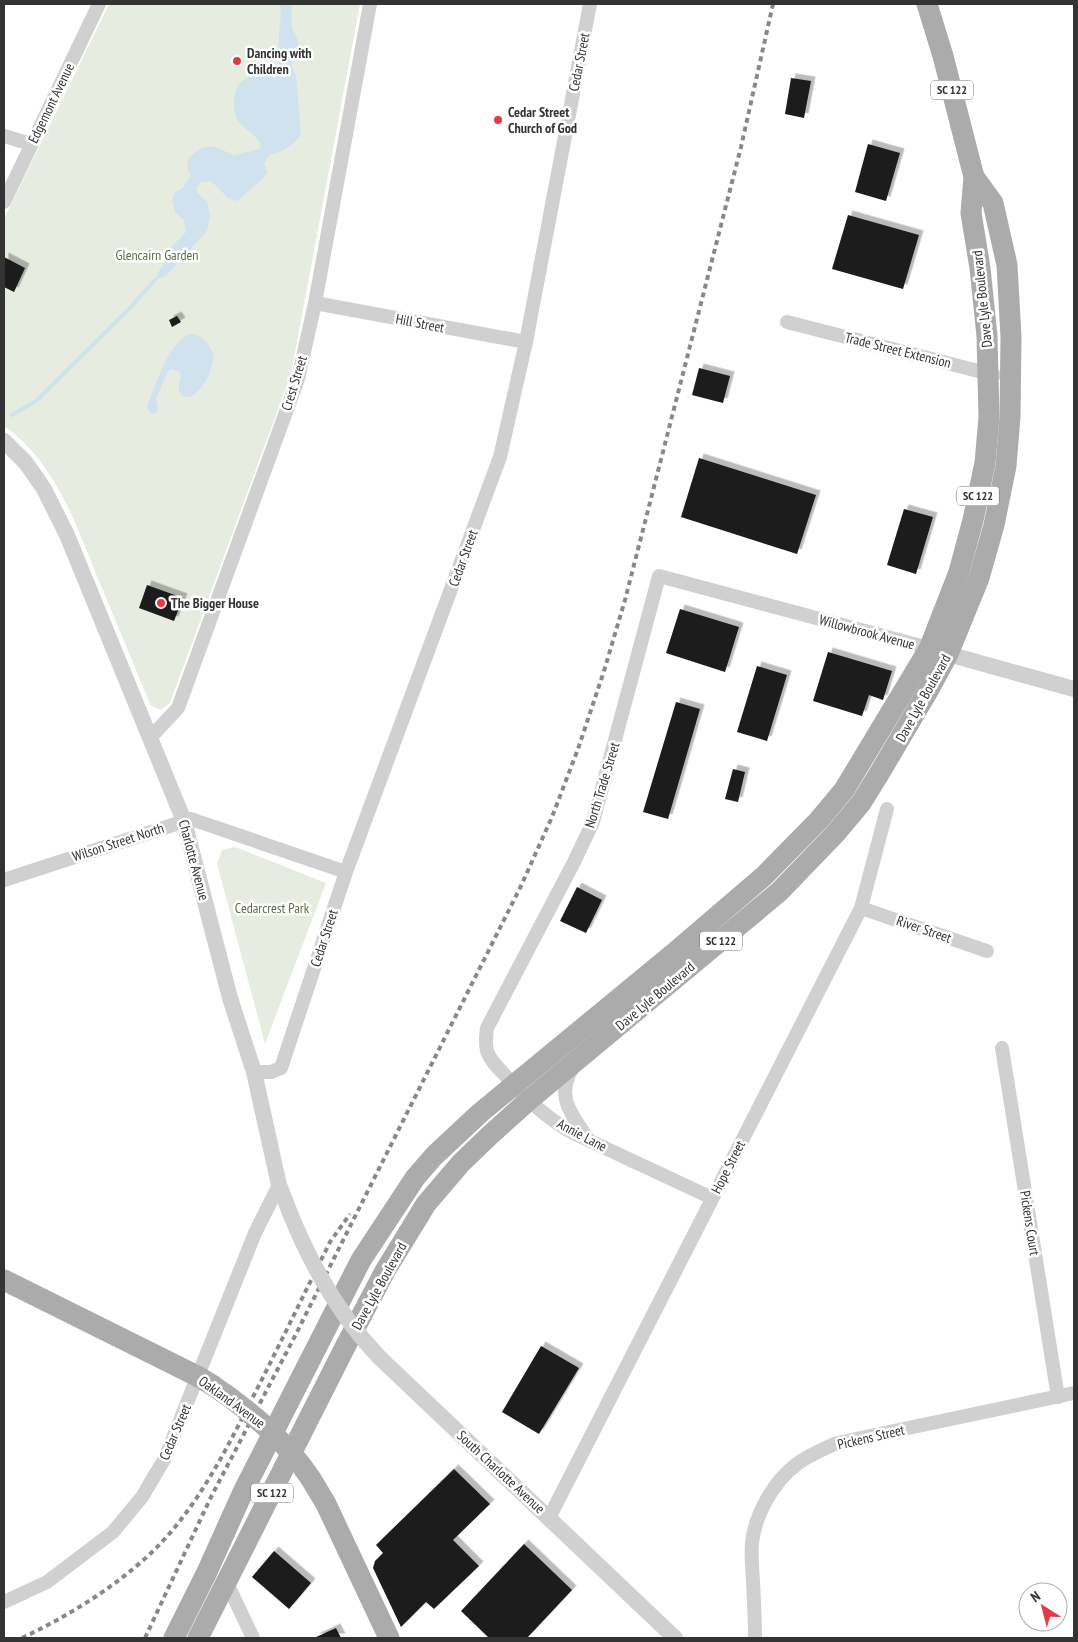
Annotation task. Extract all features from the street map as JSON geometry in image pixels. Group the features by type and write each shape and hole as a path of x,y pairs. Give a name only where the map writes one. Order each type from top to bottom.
{"main road":[{"name":"Dave Lyle Boulevard","path":"198,1638 354,1330 385,1271 426,1204 461,1163 529,1100 779,892 835,834 861,803 928,691 973,520 985,463 989,417 987,336 980,268 971,213 974,177 928,4"},
{"name":"Dave Lyle Boulevard","path":"174,1638 207,1572 243,1492 361,1260 401,1198 428,1164 456,1135 674,954 764,876 820,820 844,790 939,651 979,578 994,525 1006,466 1010,417 1011,337 1007,264 993,202 974,177"},
{"name":"Oakland Avenue","path":"4,1280 205,1381 240,1404 269,1428 288,1448 311,1479 326,1504 389,1638"}],"street":[{"name":"Edgemont Avenue","path":"4,202 99,4"},
{"name":"Crest Street","path":"150,738 178,708 298,379 315,303 370,4"},
{"name":"Cedar Street","path":"254,1072 271,1072 281,1068 346,872 500,457 526,342 590,4"},
{"path":"4,136 31,144"},
{"name":"Hill Street","path":"315,303 526,342"},
{"name":"Trade Street Extension","path":"787,322 1010,379"},
{"name":"Charlotte Avenue","path":"4,441 26,463 44,489 66,535 184,821 230,998 254,1072 279,1185 302,1243 335,1300"},
{"name":"Willowbrook Avenue","path":"659,576 1074,689"},
{"name":"North Trade Street","path":"498,1008 593,822 659,576"},
{"name":"Hope Street","path":"549,1518 861,908 887,809"},
{"name":"Wilson Street North","path":"4,880 191,819 346,872"},
{"name":"River Street","path":"861,908 987,951"},
{"name":"Annie Lane","path":"498,1008 487,1028 485,1037 487,1050 497,1067 529,1100 555,1122 588,1140 712,1198"},
{"name":"Pickens Court","path":"1002,1048 1058,1397"},
{"path":"576,1062 567,1077 564,1096 588,1140"},
{"name":"Cedar Street","path":"9,1600 47,1582 113,1532 142,1497 165,1458 205,1381 255,1233 279,1185"},
{"name":"South Charlotte Avenue","path":"335,1300 358,1336 379,1357 675,1638"},
{"name":"Pickens Street","path":"755,1638 752,1565 753,1537 768,1498 781,1480 808,1456 837,1443 1074,1394"},
{"path":"226,1581 253,1638"}],"green space":[{"name":"Glencairn Garden","path":"109,4 360,4 291,374 170,703 161,710 151,706 64,499 38,459 22,441 4,426 4,219"},
{"name":"Cedarcrest Park","path":"235,847 326,883 265,1044 217,864 222,850"}],"water":[{"path":"280,4 291,4 292,28 298,41 298,47 292,63 296,75 301,135 287,148 270,154 264,163 267,172 263,179 237,201 229,199 211,181 201,182 196,188 197,192 207,202 210,216 207,231 166,276 155,280 166,261 169,250 186,232 184,220 175,212 172,200 175,192 182,189 191,176 188,171 187,161 203,147 214,147 234,156 261,148 255,136 237,119 234,100 239,85 244,80 278,70"},
{"path":"189,334 194,334 205,340 214,355 208,377 197,392 185,397 179,390 181,376 179,371 172,369 168,371 156,399 158,410 156,413 150,413 147,406 169,355 175,346"}],"building":[{"path":"791,78 811,81 804,118 785,114"},
{"path":"868,144 900,153 886,201 855,192"},
{"path":"848,215 919,235 903,289 832,269"},
{"path":"4,257 25,268 14,292 4,287"},
{"path":"177,316 181,322 172,327 169,320"},
{"path":"699,368 730,376 723,403 692,395"},
{"path":"699,458 816,495 797,554 681,517"},
{"path":"904,509 933,517 916,574 887,565"},
{"name":"The Bigger House","path":"147,585 183,598 174,621 139,608"},
{"path":"680,609 739,627 725,672 666,653"},
{"path":"828,652 892,671 883,700 869,695 862,716 813,701"},
{"path":"757,666 787,675 767,741 737,732"},
{"path":"676,702 700,709 668,819 643,812"},
{"path":"733,769 745,772 738,802 725,799"},
{"path":"577,887 602,900 586,933 560,921"},
{"path":"541,1346 579,1368 539,1434 502,1412"},
{"path":"454,1469 490,1504 453,1540 479,1566 434,1609 426,1602 401,1627 373,1568 375,1561 383,1553 376,1545"},
{"path":"524,1544 572,1590 527,1638 489,1638 461,1611"},
{"path":"274,1551 311,1583 289,1609 252,1577"},
{"path":"336,1628 341,1638 314,1638"}],"waterway":[{"path":"12,415 36,401 130,308 155,280"}],"railway":[{"path":"145,1638 210,1499 296,1334 521,886 552,817 578,749 625,600 741,147 773,4"},
{"path":"22,1638 73,1611 122,1578 151,1553 183,1517 210,1476 234,1434 330,1242 350,1214"}],"place":[{"name":"Dancing with Children","path":"237,61"},
{"name":"Cedar Street Church of God","path":"498,120"},
{"name":"The Bigger House","path":"161,603"}]}
